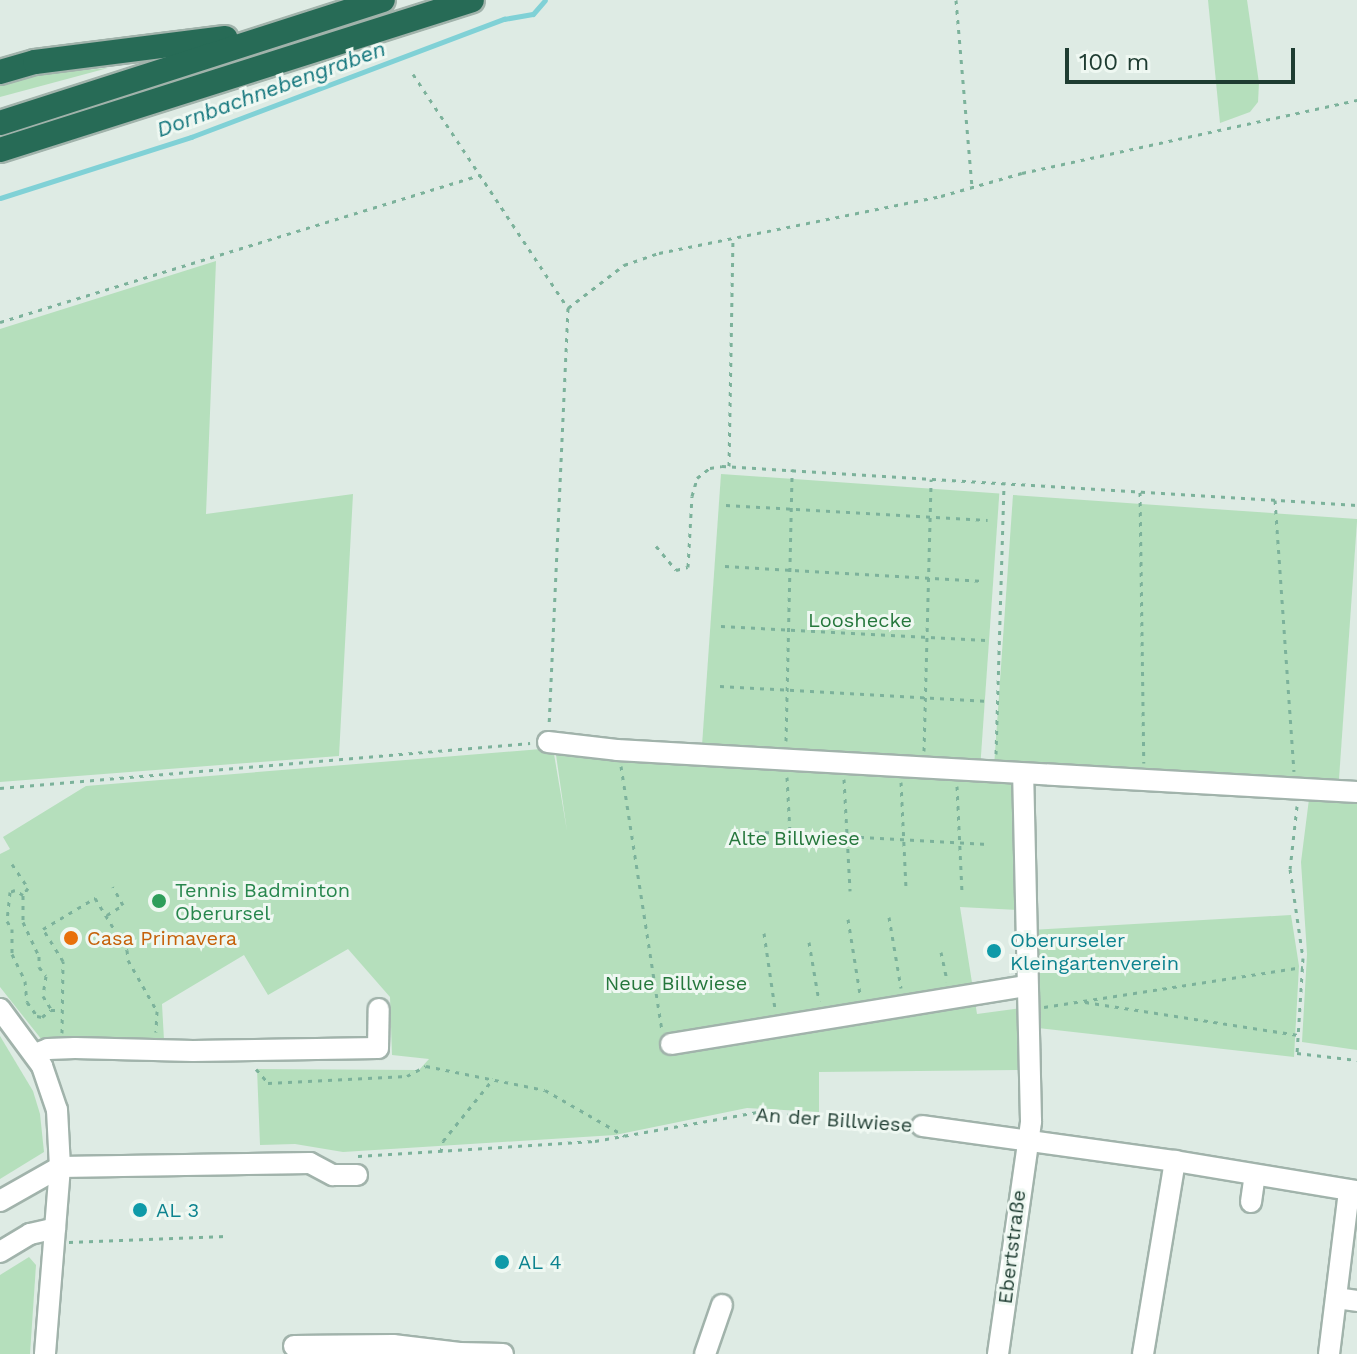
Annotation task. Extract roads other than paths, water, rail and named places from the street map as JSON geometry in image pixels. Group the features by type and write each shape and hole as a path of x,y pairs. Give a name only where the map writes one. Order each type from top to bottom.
{"highway":[{"path":"0,123 383,0"},
{"path":"0,150 472,0"},
{"path":"0,72 35,62 298,27"}],"street":[{"path":"548,742 617,750 1357,792"},
{"name":"Ebertstraße","path":"998,1354 1026,1139 1031,1121 1023,774"},
{"path":"671,1044 1027,986"},
{"path":"0,1009 35,1054 57,1110 60,1167 45,1354"},
{"path":"35,1054 62,1048 378,1048 379,1009"},
{"name":"An der Billwiese","path":"922,1126 1175,1161 1353,1191"},
{"path":"1143,1354 1175,1161"},
{"path":"0,1201 60,1167 310,1163 333,1175 355,1166"},
{"path":"1251,1202 1255,1175"},
{"path":"1329,1354 1353,1191"},
{"path":"0,1252 30,1234 54,1235"},
{"path":"1336,1298 1357,1301"},
{"path":"705,1354 722,1305"},
{"path":"303,1347 503,1354"}],"waterway":[{"name":"Dornbachnebengraben","path":"0,198 191,137 504,19 533,14 545,0"}],"place":[{"name":"Tennis Badminton Oberursel","path":"159,901"},
{"name":"Casa Primavera","path":"71,938"},
{"name":"Oberurseler Kleingartenverein","path":"994,951"},
{"name":"AL 3","path":"140,1210"},
{"name":"AL 4","path":"502,1262"}],"park label":[{"name":"Looshecke","path":"860,620"},
{"name":"Alte Billwiese","path":"794,838"},
{"name":"Neue Billwiese","path":"676,983"}]}
